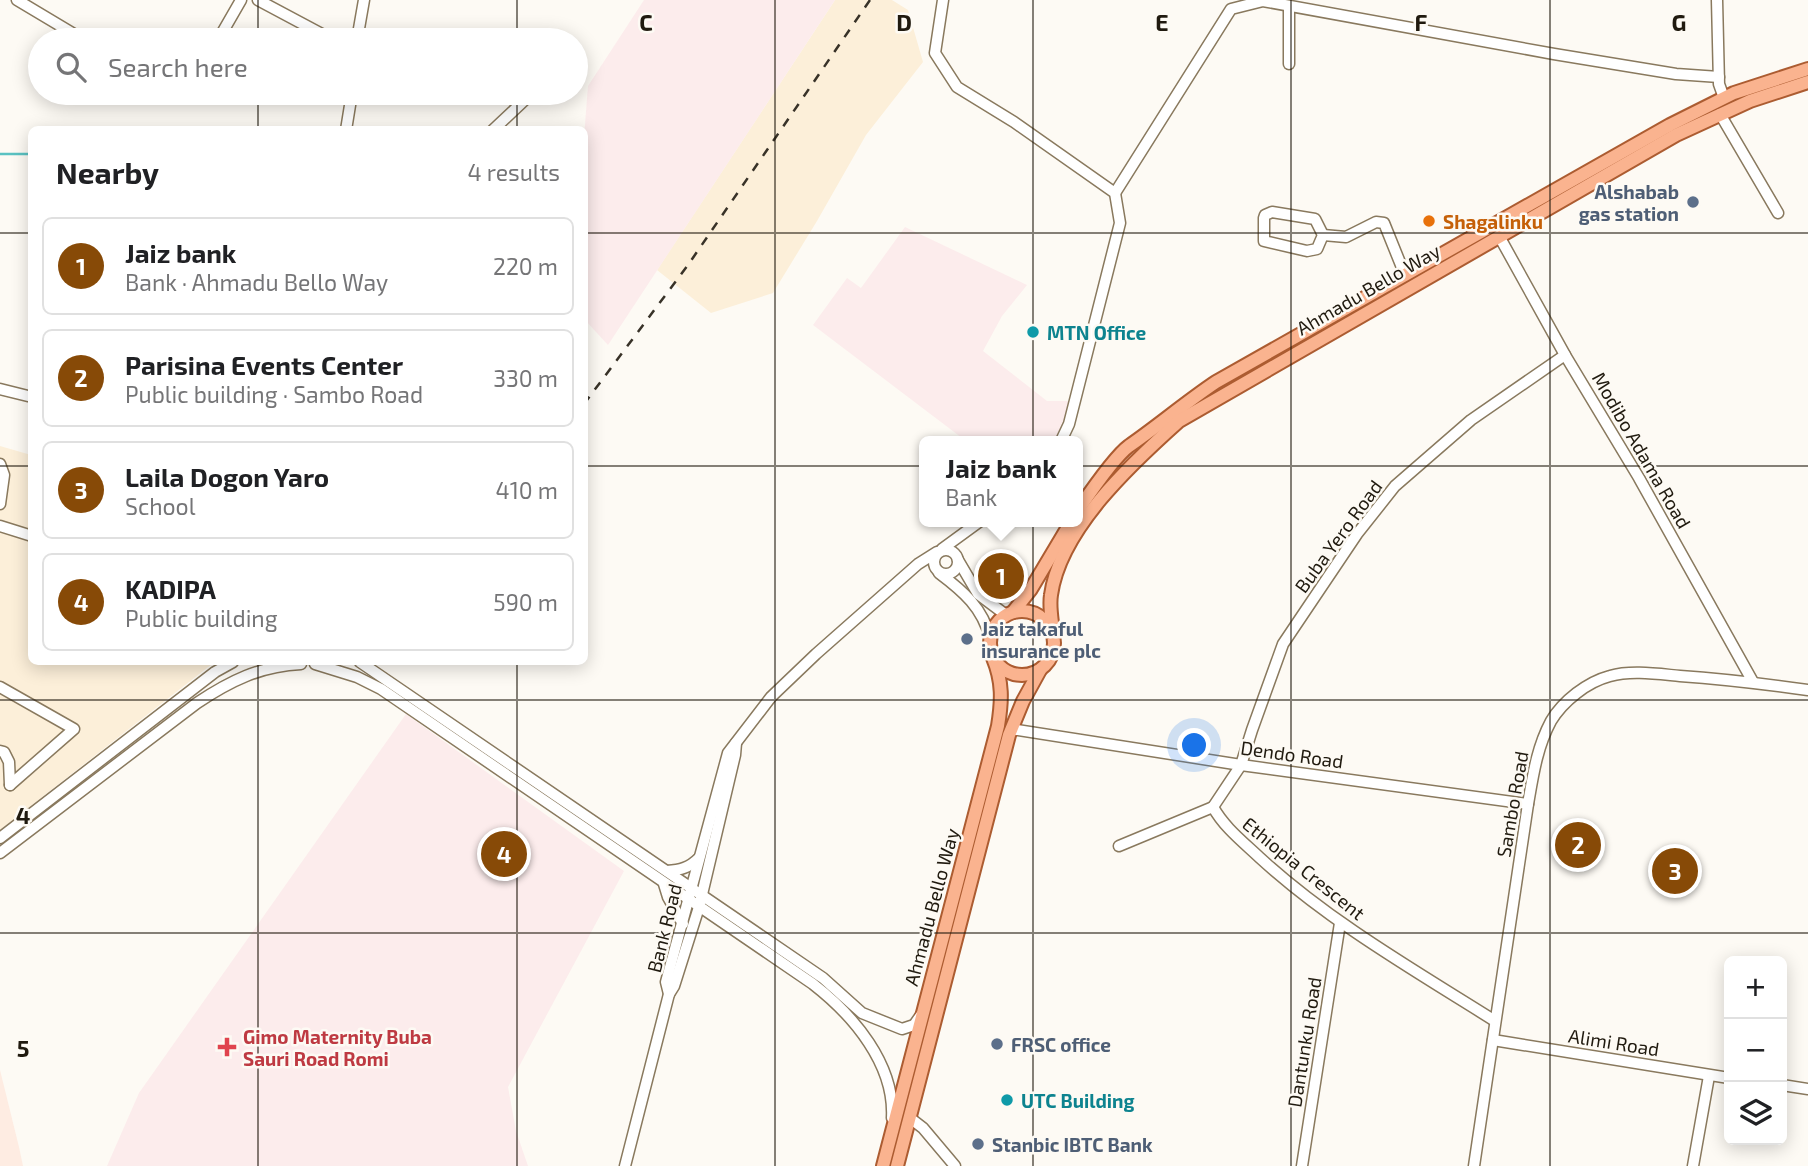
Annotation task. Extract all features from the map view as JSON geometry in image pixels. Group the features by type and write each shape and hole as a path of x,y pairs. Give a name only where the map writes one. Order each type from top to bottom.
{"main road":[{"name":"Ahmadu Bello Way","path":"1083,503 1128,446 1178,407 1216,382 1670,125 1724,98 1808,69"},
{"name":"Ahmadu Bello Way","path":"1083,524 1112,485 1179,421 1649,150 1720,114 1787,87 1808,82"},
{"path":"1010,613 1021,610 1037,614 1053,632 1054,650 1049,661 1040,670 1023,675 1006,671 993,658 990,638 997,622 1010,613 1031,589 1068,527"},
{"name":"Ahmadu Bello Way","path":"1053,632 1051,595 1061,559 1081,527"},
{"name":"Ahmadu Bello Way","path":"883,1166 998,726 1001,677 993,658"},
{"name":"Ahmadu Bello Way","path":"897,1166 1011,729 1040,670"}],"street":[{"path":"17,0 64,28"},
{"path":"225,28 241,0"},
{"path":"258,0 310,28"},
{"path":"359,28 364,0"},
{"path":"943,0 936,52 957,87 1014,122 1115,193"},
{"path":"1717,0 1719,77 1724,98"},
{"path":"1063,436 1069,424 1120,223 1115,193 1231,9 1263,1 1555,54 1676,74 1719,77"},
{"path":"1289,6 1289,64"},
{"path":"347,126 350,105"},
{"path":"497,126 519,105"},
{"path":"1720,114 1778,213"},
{"path":"1272,212 1308,216 1317,221 1323,235 1319,246 1312,251 1268,243 1264,238 1264,218 1272,212"},
{"path":"1323,235 1346,237 1384,223 1405,275"},
{"name":"Modibo Adama Road","path":"1499,236 1565,355 1640,478 1753,682"},
{"name":"Buba Yero Road","path":"1241,765 1283,644 1357,534 1395,486 1471,420 1565,355"},
{"path":"0,390 28,396"},
{"path":"0,464 4,475 0,505"},
{"path":"0,526 28,535"},
{"name":"Bank Road","path":"625,1166 669,994 666,982 694,904 699,858 728,753 755,716 816,654 909,571 972,527"},
{"path":"938,572 952,573 957,568 956,547 964,533"},
{"path":"938,572 934,562 940,550 957,558 978,594 1010,613"},
{"path":"909,571 926,566 955,584 981,613 990,638"},
{"path":"0,838 228,665"},
{"path":"0,853 224,685 271,667 285,665"},
{"path":"323,665 381,689 813,984 861,1031 884,1074 893,1109 892,1133"},
{"path":"364,665 822,978 854,1007 871,1018 902,1029 914,1025 924,1008"},
{"name":"Sambo Road","path":"1474,1166 1528,804 1541,745 1552,719 1572,697 1589,685 1611,676 1653,674 1753,682 1808,690"},
{"path":"0,687 74,729 10,785 9,762 4,751 0,751"},
{"name":"Dendo Road","path":"1011,729 1241,765 1528,804"},
{"name":"Bank Road","path":"697,891 705,876 736,742"},
{"path":"1119,846 1213,807 1241,765"},
{"name":"Ethiopia Crescent","path":"1213,807 1221,821 1280,876 1340,923 1495,1020"},
{"path":"667,871 682,870 693,865 699,858"},
{"path":"705,876 720,907"},
{"path":"664,884 668,897 687,927 717,919"},
{"name":"Dantunku Road","path":"1302,1166 1340,923"},
{"name":"Alimi Road","path":"1493,1040 1724,1078"},
{"path":"1693,1166 1709,1076"},
{"path":"1787,1086 1808,1089"},
{"path":"910,1118 923,1128 955,1166"}],"shaded area":[{"path":"644,0 835,0 608,345 588,323 588,126 585,126 588,86"},
{"path":"835,0 892,0 908,10 923,62 866,135 773,293 711,313 657,270"},
{"path":"905,227 1027,285 1002,316 983,351 1047,401 1073,401 1062,436 959,436 813,325 847,278 861,288"},
{"path":"0,446 28,454 28,665 211,665 0,830"},
{"path":"406,714 624,871 508,1087 516,1131 528,1166 107,1166 139,1093"},
{"path":"0,1070 19,1147 23,1166 0,1166"}],"waterway":[{"path":"0,154 28,154"}],"railway":[{"path":"588,399 688,265 870,0"}],"place":[{"name":"Alshabab gas station","path":"1693,202"},
{"name":"Shagalinku","path":"1429,221"},
{"name":"MTN Office","path":"1033,332"},
{"name":"Jaiz bank","path":"1001,576"},
{"name":"Jaiz takaful insurance plc","path":"967,639"},
{"name":"Parisina Events Center","path":"1578,845"},
{"name":"KADIPA","path":"504,854"},
{"name":"Laila Dogon Yaro","path":"1675,871"},
{"name":"FRSC office","path":"997,1044"},
{"name":"Gimo Maternity Buba Sauri Road Romi","path":"227,1047"},
{"name":"UTC Building","path":"1007,1100"},
{"name":"Stanbic IBTC Bank","path":"978,1144"}]}
